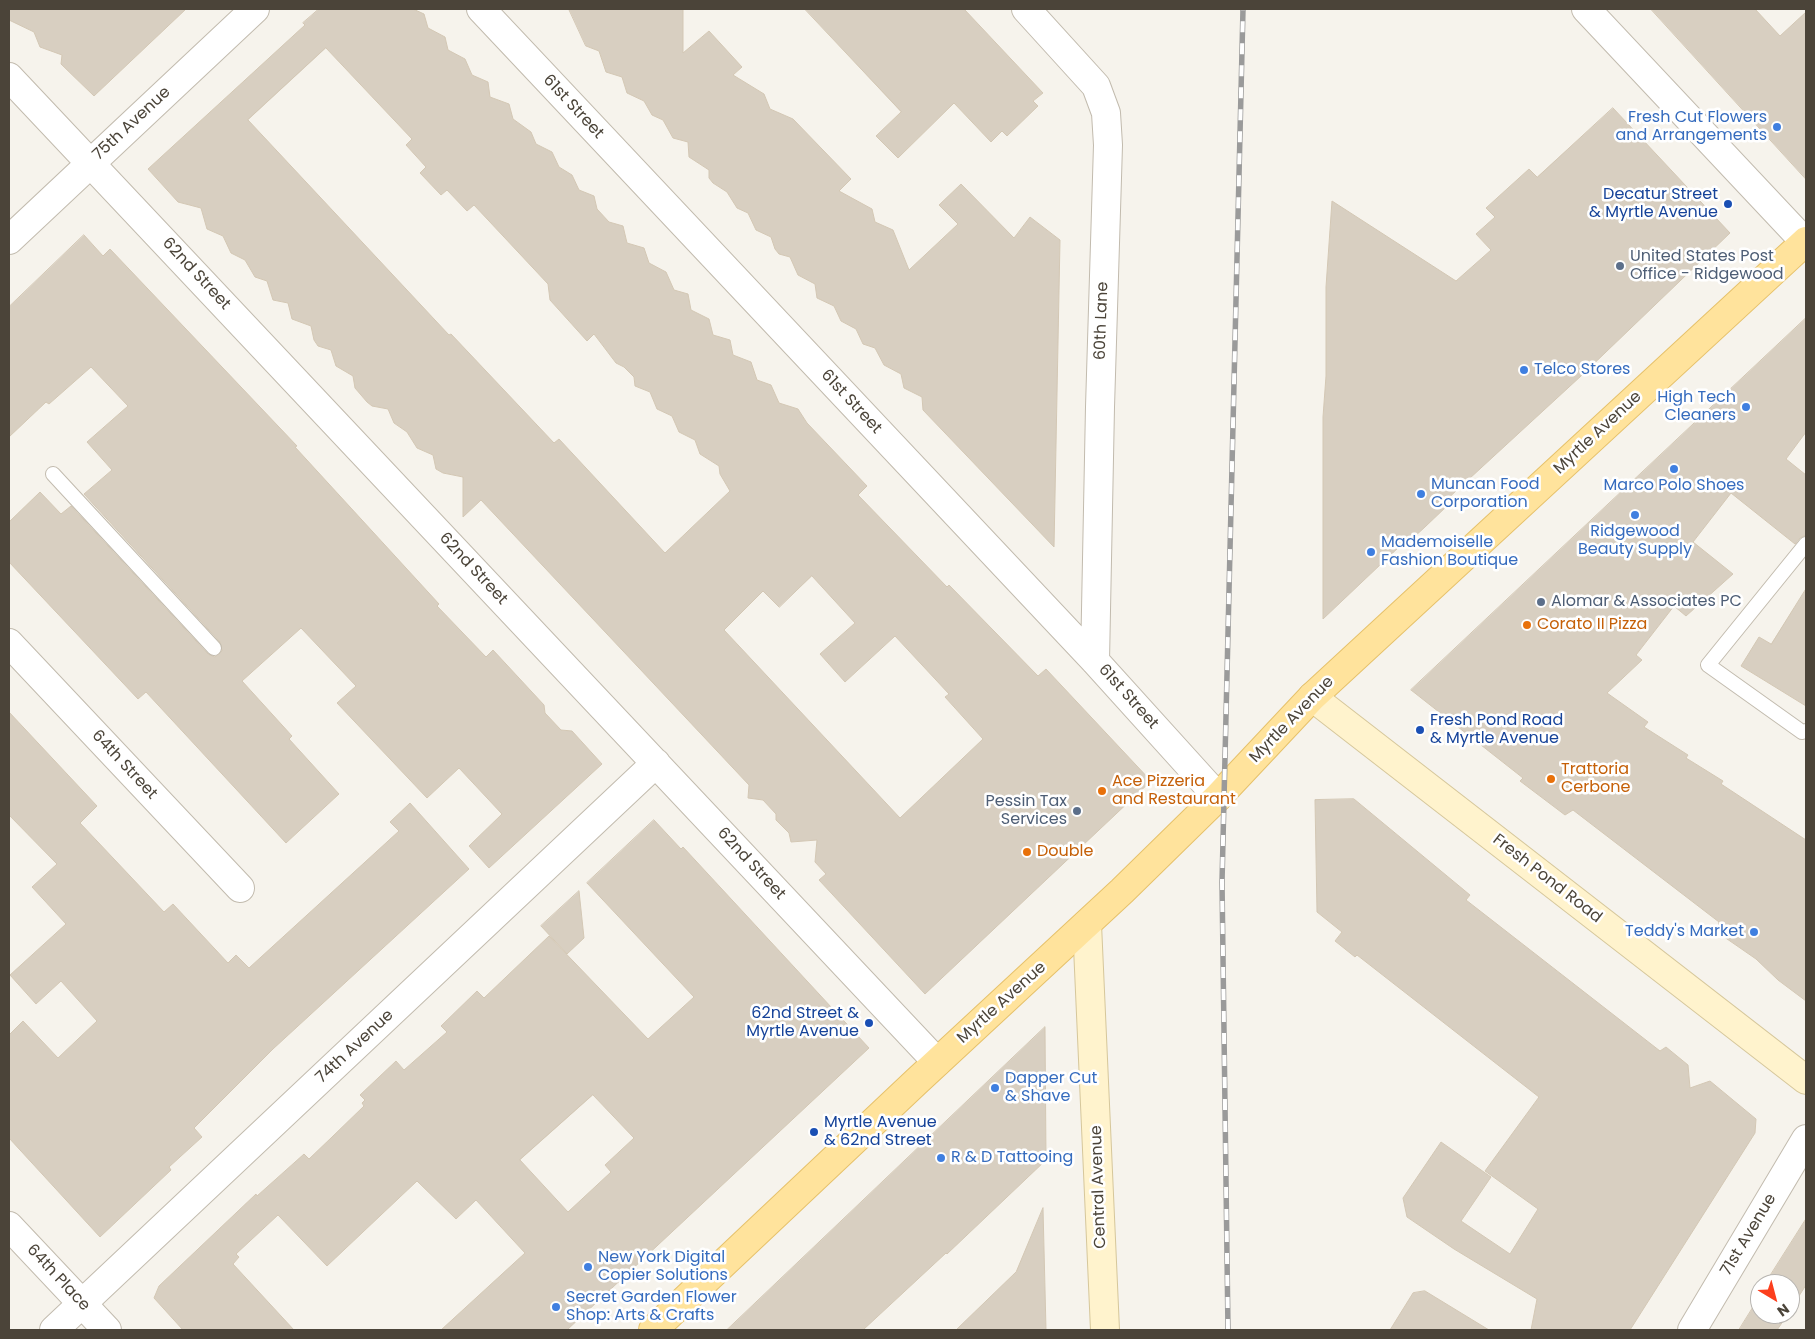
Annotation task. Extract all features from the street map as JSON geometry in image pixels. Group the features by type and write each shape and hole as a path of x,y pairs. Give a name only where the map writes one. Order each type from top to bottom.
{"main road":[{"name":"Myrtle Avenue","path":"653,1330 937,1062 1087,924 1218,796 1312,697 1806,241"},
{"name":"Fresh Pond Road","path":"1312,697 1806,1080"},
{"name":"Central Avenue","path":"1087,924 1105,1330"}],"street":[{"name":"75th Avenue","path":"9,240 255,9"},
{"name":"61st Street","path":"480,9 1095,662 1218,796"},
{"name":"60th Lane","path":"1026,9 1096,86 1106,113 1108,145 1095,662"},
{"path":"1586,9 1806,241"},
{"name":"62nd Street","path":"9,77 937,1062"},
{"name":"64th Street","path":"9,643 240,888"},
{"name":"74th Avenue","path":"54,1330 656,763"},
{"name":"71st Avenue","path":"1692,1330 1806,1139"},
{"name":"64th Place","path":"9,1226 107,1330"}],"lane":[{"path":"53,474 214,648"},
{"path":"1806,544 1708,666 1802,732 1806,731"}],"building":[{"path":"9,9 186,9 94,96 61,64 62,55 40,47 34,32 9,20"},
{"path":"319,9 413,9 424,14 428,28 445,37 448,50 465,59 472,75 488,82 490,97 509,104 513,119 531,132 536,144 552,152 559,167 572,175 579,190 594,196 597,209 609,222 623,226 627,243 644,248 649,263 666,272 674,290 688,294 691,310 709,319 713,335 730,340 733,355 751,362 757,380 771,385 779,403 798,409 807,423 867,486 858,495 947,587 949,585 1038,676 1046,669 1151,781 925,994 819,880 826,874 815,862 817,840 791,842 789,833 776,820 776,814 763,800 748,798 749,785 481,500 463,517 463,477 443,473 436,469 433,455 417,448 407,432 394,423 388,409 372,406 367,402 355,388 353,376 336,366 331,350 318,346 314,340 311,326 292,319 288,303 273,300 267,281 255,277 245,260 231,253 223,236 207,229 201,208 178,202 148,169 305,25 303,23","holes":["326,48 412,139 406,145 426,167 420,173 441,195 447,190 467,211 474,205 548,284 550,300 587,341 594,334 616,363 624,367 634,377 635,386 650,392 657,409 672,416 679,432 695,440 700,454 719,466 720,474 730,491 665,553 559,439 554,443 451,334 449,335 248,120","812,576 855,623 820,654 845,682 895,636 949,694 945,697 983,739 900,818 724,630 763,591 779,607"]},
{"path":"569,9 683,9 683,53 709,31 742,67 733,75 764,94 770,109 793,119 851,179 839,191 872,209 875,222 893,230 909,270 958,224 939,205 961,184 1014,238 1030,217 1060,240 1054,547 923,410 922,397 904,388 901,374 884,365 875,348 863,344 856,329 841,321 834,306 817,298 815,284 798,275 790,257 779,254 771,237 756,230 748,213 737,208 727,192 713,183 709,178 709,170 689,157 688,142 673,138 663,120 652,115 644,101 627,93 622,77 606,72 599,51 586,46"},
{"path":"805,9 964,9 1043,93 1033,101 1038,106 1007,136 1002,131 991,142 954,103 898,158 876,136 901,112"},
{"path":"1651,9 1755,9 1780,36 1806,12 1806,179"},
{"path":"1613,108 1730,233 1581,376 1444,502 1447,506 1425,527 1402,548 1400,546 1323,619 1323,417 1326,376 1326,287 1332,201 1456,281 1491,250 1476,234 1495,217 1486,208 1529,169 1537,177"},
{"path":"84,235 103,256 110,249 297,446 295,447 439,604 437,606 486,657 493,650 544,705 545,713 561,730 572,731 602,764 489,868 469,846 502,814 459,768 427,798 337,703 356,686 301,628 242,681 292,736 289,739 339,794 286,843 146,692 138,699 9,562 9,522 40,492 61,514 71,506 208,654 215,657 222,651 220,642 84,494 112,470 87,442 128,406 91,367 49,404 46,402 9,437 9,307"},
{"path":"1806,318 1806,432 1786,459 1806,475 1806,535 1795,544 1731,493 1693,542 1733,574 1686,616 1674,606 1636,655 1642,660 1607,693 1648,722 1644,727 1688,755 1686,758 1723,781 1721,784 1806,840 1806,1001 1778,980 1756,959 1717,932 1719,922 1573,810 1565,815 1520,781 1523,778 1411,690"},
{"path":"1806,589 1806,706 1741,666 1759,637 1771,644"},
{"path":"9,712 97,806 80,823 164,912 173,904 228,963 236,955 249,968 399,831 390,822 410,803 469,869 273,1049 194,1128 202,1137 169,1167 171,1170 100,1237 9,1138 9,1035 23,1021 58,1058 97,1021 61,981 36,1004 10,975 66,924 32,887 57,864 9,815"},
{"path":"1354,799 1470,895 1466,900 1660,1051 1666,1047 1688,1065 1690,1088 1710,1081 1756,1119 1755,1133 1630,1330 1531,1330 1537,1299 1454,1249 1407,1217 1403,1198 1441,1142 1491,1177 1461,1221 1510,1254 1538,1209 1485,1171 1539,1097 1357,955 1355,957 1335,941 1342,932 1317,912 1315,800"},
{"path":"654,820 681,849 683,847 869,1048 567,1330 441,1330 525,1253 476,1200 456,1219 417,1181 327,1266 278,1215 236,1254 239,1257 233,1264 294,1330 183,1330 154,1298 159,1286 256,1194 257,1196 304,1154 309,1159 364,1106 362,1103 365,1100 360,1095 396,1061 404,1070 447,1032 441,1026 477,991 484,998 549,936 648,1039 694,997 587,883","holes":["593,1095 634,1138 605,1165 611,1172 568,1212 520,1160"]},
{"path":"579,891 584,938 567,954 541,926"},
{"path":"1045,1027 1046,1160 863,1330 727,1330"},
{"path":"1043,1208 1046,1330 956,1330 1016,1272"},
{"path":"1806,1219 1806,1285 1800,1294 1800,1274 1771,1274"},
{"path":"1425,1291 1489,1330 1390,1330 1413,1293"},
{"path":"1750,1312 1750,1324 1781,1324 1777,1330 1739,1330"}],"railway":[{"path":"1228,1330 1222,882 1243,9"}],"place":[{"name":"Fresh Cut Flowers and Arrangements","path":"1777,127"},
{"name":"Decatur Street & Myrtle Avenue","path":"1728,204"},
{"name":"United States Post Office - Ridgewood","path":"1620,266"},
{"name":"Telco Stores","path":"1524,370"},
{"name":"High Tech Cleaners","path":"1746,407"},
{"name":"Marco Polo Shoes","path":"1674,469"},
{"name":"Muncan Food Corporation","path":"1421,494"},
{"name":"Ridgewood Beauty Supply","path":"1635,515"},
{"name":"Mademoiselle Fashion Boutique","path":"1371,552"},
{"name":"Alomar & Associates PC","path":"1541,602"},
{"name":"Corato II Pizza","path":"1527,625"},
{"name":"Fresh Pond Road & Myrtle Avenue","path":"1420,730"},
{"name":"Trattoria Cerbone","path":"1551,779"},
{"name":"Ace Pizzeria and Restaurant","path":"1102,791"},
{"name":"Pessin Tax Services","path":"1077,811"},
{"name":"Double","path":"1027,852"},
{"name":"Teddy's Market","path":"1754,932"},
{"name":"62nd Street & Myrtle Avenue","path":"869,1023"},
{"name":"Dapper Cut & Shave","path":"995,1088"},
{"name":"Myrtle Avenue & 62nd Street","path":"814,1132"},
{"name":"R & D Tattooing","path":"941,1158"},
{"name":"New York Digital Copier Solutions","path":"588,1267"},
{"name":"Secret Garden Flower Shop: Arts & Crafts","path":"556,1307"}]}
